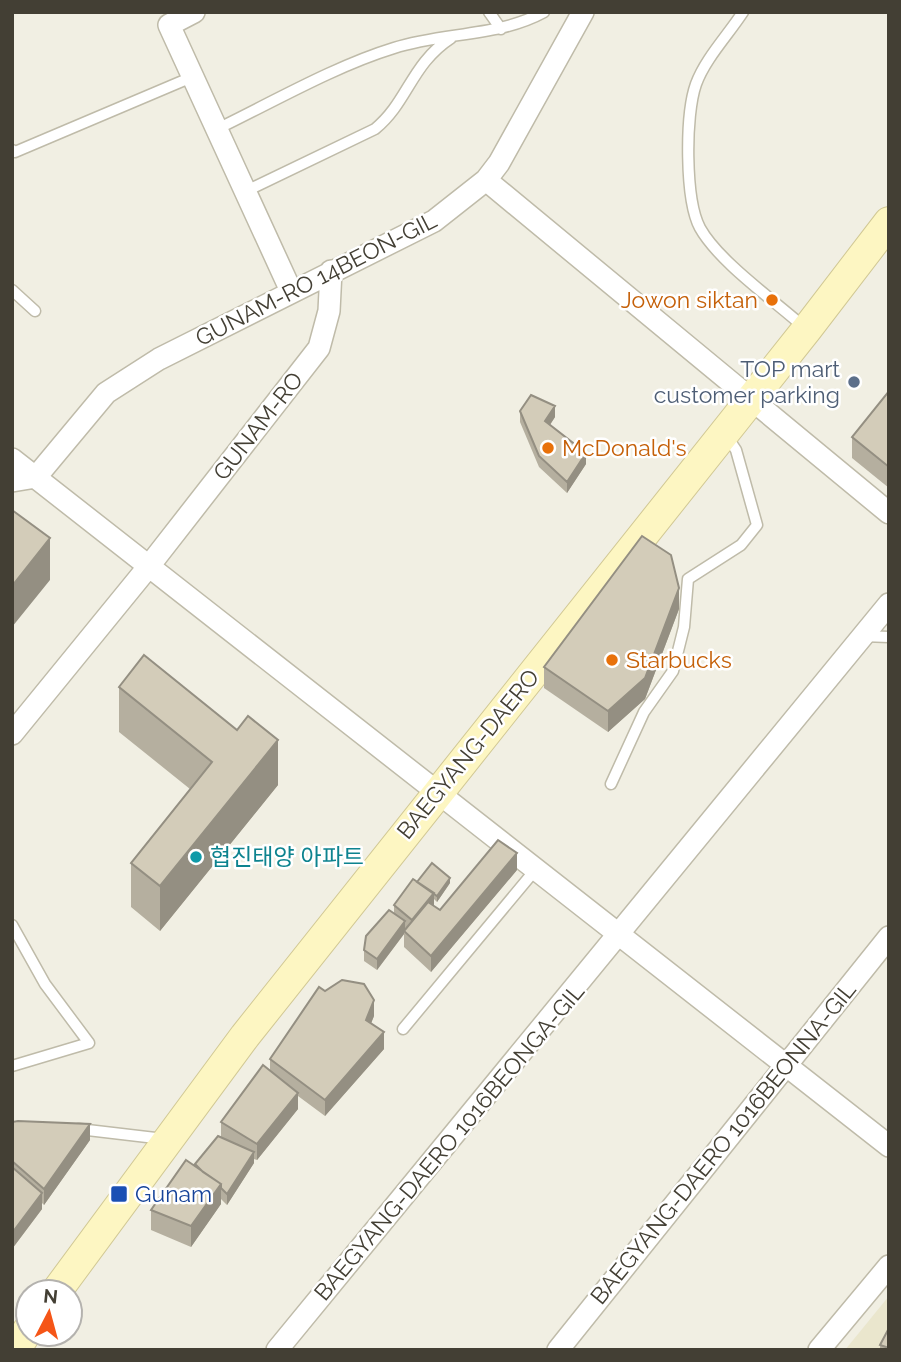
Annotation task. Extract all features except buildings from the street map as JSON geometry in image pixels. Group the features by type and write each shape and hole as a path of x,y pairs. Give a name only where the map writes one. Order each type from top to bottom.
{"main road":[{"name":"BAEGYANG-DAERO","path":"66,1278 428,784 725,433 889,222"}],"street":[{"path":"194,12 169,25 291,291"},
{"name":"GUNAM-RO 14BEON-GIL","path":"36,477 106,393 159,359 434,221 486,180 499,163 583,12"},
{"path":"486,180 889,513"},
{"name":"GUNAM-RO","path":"12,734 149,566 319,348 329,310 331,271"},
{"path":"12,459 889,1146"},
{"path":"12,481 36,477"},
{"name":"BAEGYANG-DAERO 1016BEONGA-GIL","path":"277,1350 889,604"},
{"name":"BAEGYANG-DAERO 1016BEONNA-GIL","path":"558,1350 889,937"},
{"path":"819,1350 889,1266"}],"lane":[{"path":"489,12 501,29"},
{"path":"215,130 392,48 501,29 544,12"},
{"path":"743,12 696,84 691,125 692,202 699,227 718,251 807,329"},
{"path":"244,192 375,129 390,113 420,64 457,35"},
{"path":"12,150 15,152 192,77"},
{"path":"12,290 35,311"},
{"path":"611,784 644,712 673,671 684,627 688,579 741,545 757,525 736,450 725,433"},
{"path":"862,636 889,637"},
{"path":"403,1030 536,869"},
{"path":"12,925 45,984 89,1043 12,1066"},
{"path":"61,1127 170,1140"}],"shaded area":[{"path":"889,1296 889,1350 845,1350"}],"place":[{"name":"Jowon siktan","path":"772,300"},
{"name":"TOP mart customer parking","path":"854,382"},
{"name":"McDonald's","path":"548,448"},
{"name":"Starbucks","path":"612,660"},
{"name":"협진태양 아파트","path":"196,857"},
{"name":"Gunam","path":"119,1194"}]}
